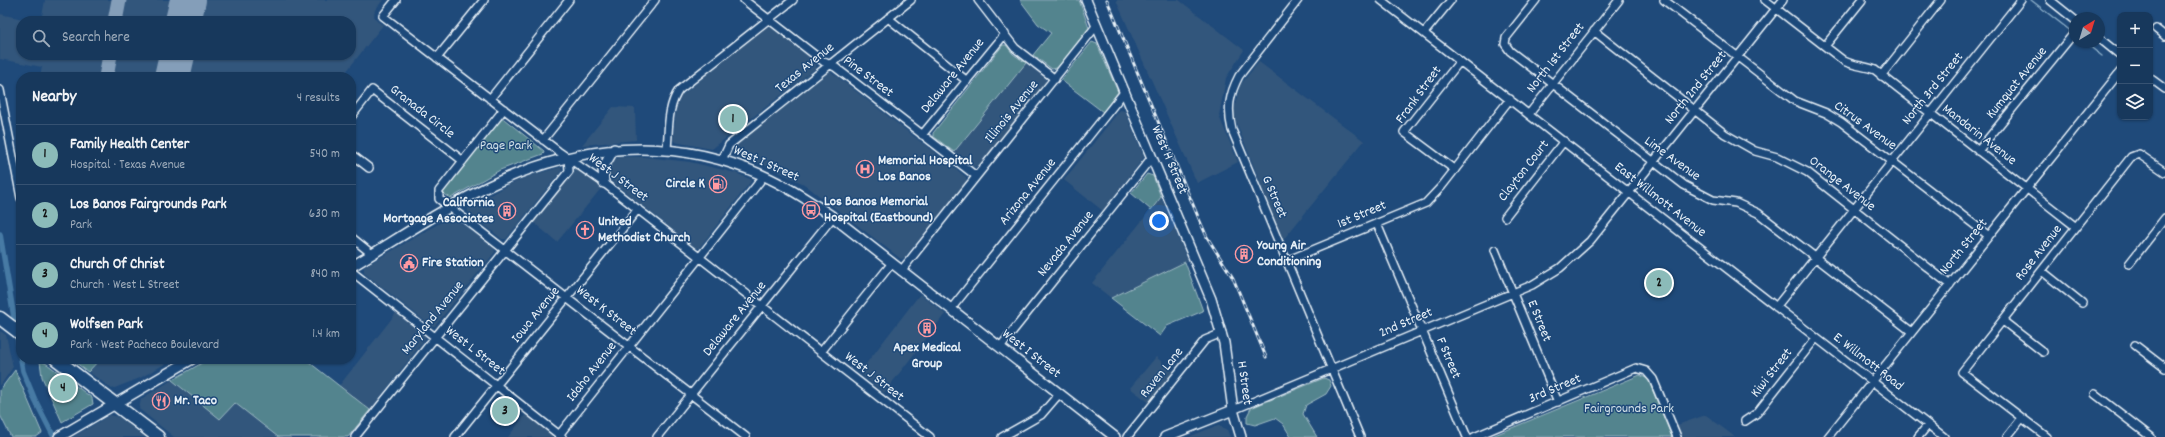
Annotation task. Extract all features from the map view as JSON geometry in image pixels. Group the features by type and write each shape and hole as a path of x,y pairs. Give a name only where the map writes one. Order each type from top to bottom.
{"highway":[{"path":"2,320 16,330"},
{"path":"63,364 116,403 158,437"}],"street":[{"name":"West J Street","path":"396,0 383,16 543,140 638,209 930,437"},
{"path":"438,58 484,0"},
{"path":"490,99 569,0"},
{"path":"543,140 656,0"},
{"name":"Pine Street","path":"744,0 976,176"},
{"path":"667,149 670,110 679,90 793,0"},
{"name":"Texas Avenue","path":"722,160 729,145 911,0"},
{"path":"978,0 1015,48 1055,79"},
{"name":"West H Street","path":"1086,0 1197,264 1222,332"},
{"name":"G Street","path":"1298,0 1239,76 1233,88 1228,113 1232,130 1360,437"},
{"name":"East Willmott Avenue","path":"1381,0 1776,306"},
{"path":"1424,33 1451,0"},
{"name":"Lime Avenue","path":"1536,0 1509,34 1505,44 1510,51 1653,162 1697,194 1712,200 1736,203 1758,213 1912,332"},
{"name":"North 1st Street","path":"1529,114 1619,0"},
{"name":"Citrus Avenue","path":"1664,0 1795,101 1836,119 1989,236"},
{"name":"Mandarin Avenue","path":"1766,0 1844,61 1850,64 1864,65 1881,76 2076,227"},
{"name":"North 2nd Street","path":"1629,192 1783,0"},
{"path":"1825,46 1862,0"},
{"path":"1881,76 1941,0"},
{"name":"North 3rd Street","path":"1776,306 2021,0"},
{"path":"2050,0 2069,15"},
{"path":"888,18 967,81"},
{"name":"Illinois Avenue","path":"901,271 1097,25"},
{"path":"2156,29 2165,36"},
{"name":"Orange Avenue","path":"1594,31 1739,143 1793,164 1807,172 1950,285"},
{"name":"Delaware Avenue","path":"922,135 1005,34"},
{"name":"Kumquat Avenue","path":"1978,151 2069,39"},
{"path":"2105,43 2117,53"},
{"name":"Frank Street","path":"1455,170 1404,132 1460,61"},
{"name":"North Street","path":"1828,437 2117,76"},
{"path":"2153,80 2165,90"},
{"path":"0,90 16,172"},
{"name":"Granada Circle","path":"356,111 372,90 463,161"},
{"name":"Arizona Avenue","path":"951,309 1125,92"},
{"name":"North 1st Street","path":"1426,203 1455,170 1510,100"},
{"path":"449,208 439,199 439,191 504,110"},
{"name":"Clayton Court","path":"1505,217 1564,141"},
{"path":"604,183 603,168 614,149"},
{"name":"West I Street","path":"356,263 449,208 513,176 568,157 614,149 667,149 722,160 764,176 805,198 833,217 1115,437"},
{"name":"Rose Avenue","path":"2022,418 1962,372 2131,157 2140,154 2165,172"},
{"name":"Maryland Avenue","path":"355,437 569,171 568,157"},
{"name":"Nevada Avenue","path":"1000,348 1152,157"},
{"path":"356,158 369,168"},
{"name":"Idaho Avenue","path":"561,436 629,346 764,176"},
{"name":"2nd Street","path":"1165,437 1422,332 1549,276 1574,257 1590,241 1629,192"},
{"name":"1st Street","path":"1286,261 1426,203"},
{"name":"West K Street","path":"449,208 506,250 691,394 742,436"},
{"name":"Iowa Avenue","path":"455,437 638,209"},
{"name":"Delaware Avenue","path":"657,437 833,217"},
{"path":"2128,264 2165,218"},
{"name":"F Street","path":"1377,224 1467,437"},
{"path":"356,241 372,254"},
{"name":"E Street","path":"1495,250 1558,402"},
{"path":"821,352 892,263"},
{"path":"2042,272 2082,303"},
{"name":"West L Street","path":"356,275 497,384 561,436"},
{"name":"E. Willmott Road","path":"1776,306 1944,437"},
{"path":"2003,321 2043,352"},
{"name":"H Street","path":"1222,332 1233,410 1241,437"},
{"name":"Raven Lane","path":"1127,437 1205,340 1222,332"},
{"name":"Kiwi Street","path":"1745,421 1757,413 1816,338"},
{"path":"2135,345 2165,368"},
{"path":"61,435 183,364"},
{"name":"3rd Street","path":"1474,437 1636,368 1646,371 1653,379 1677,437"},
{"path":"1002,437 1041,415 1060,394"},
{"path":"2095,394 2150,437"},
{"path":"2007,437 2022,418 2047,437"},
{"path":"1918,437 1928,425"}],"shaded area":[{"path":"45,0 383,0 375,10 374,16 377,21 383,25 356,59 356,16 42,16"},
{"path":"1116,0 1179,0 1244,50 1226,78 1219,116 1238,162 1197,183"},
{"path":"0,14 16,18 16,60 355,60 346,72 41,72 42,67 0,59"},
{"path":"765,27 771,27 816,62 816,68 712,149 675,142 673,140 676,109 681,96"},
{"path":"1259,62 1364,141 1283,240 1233,114 1240,85"},
{"path":"1026,63 1045,78 1046,82 979,166 973,167 954,152"},
{"name":"Memorial Hospital Los Banos","path":"830,71 966,177 966,182 904,258 901,259 804,184 764,165 737,156 733,151 735,146"},
{"path":"613,107 635,108 636,140 582,145"},
{"path":"1120,110 1125,111 1144,157 1103,211 1064,180"},
{"path":"619,157 645,157 690,162 736,173 752,180 699,248 696,248 609,179 606,171 612,160"},
{"path":"561,167 562,170 506,239 502,239 468,212 468,207 510,184 529,176"},
{"path":"576,168 579,168 603,186 557,242 533,222"},
{"path":"1161,197 1188,261 1111,298 1092,283"},
{"path":"450,217 454,218 494,248 495,252 435,326 431,326 364,273 364,267"},
{"path":"920,294 945,314 884,393 859,373"},
{"path":"396,313 425,336 425,339 370,410 339,386"},
{"path":"0,331 6,335 13,367 0,386"},
{"path":"1156,357 1175,373 1151,404 1130,388"},
{"path":"96,364 165,364 140,378 112,389 89,372"},
{"path":"172,380 220,419 235,403 278,437 174,437 139,409 141,399"},
{"path":"526,414 555,437 508,437"},
{"path":"110,415 119,417 145,437 73,437"},
{"path":"1706,415 1735,437 1682,437 1677,425"},
{"path":"1218,425 1227,430 1230,437 1189,437"}],"green space":[{"path":"1020,0 1079,0 1089,28 1057,68 1052,69 1033,55 1051,33 1038,24"},
{"path":"1092,42 1097,44 1118,92 1103,112 1061,80"},
{"path":"1003,45 1006,45 1013,54 1026,63 954,152 933,136 933,133"},
{"name":"Page Park","path":"501,119 504,119 544,151 543,154 500,170 451,198 444,194 443,191"},
{"path":"1147,174 1153,176 1161,197 1151,210 1131,193"},
{"path":"1185,262 1203,311 1167,326 1160,336 1111,298"},
{"path":"40,364 47,364 92,398 93,404 62,422 42,377"},
{"path":"78,364 95,364 88,372"},
{"path":"200,364 311,364 370,410 348,437 278,437 235,403 220,419 172,380"},
{"path":"15,370 42,433 36,437 11,437 0,415 0,390"},
{"name":"Fairgrounds Park","path":"1640,375 1648,379 1672,437 1490,437"},
{"path":"1324,378 1329,380 1331,386 1326,394 1306,405 1303,414 1317,437 1291,437 1283,424 1275,418 1255,425 1247,423 1247,416 1251,408"}],"waterway":[{"path":"2031,0 2069,30"},
{"path":"2092,48 2102,56"},
{"path":"0,234 16,329"},
{"path":"22,364 23,371 35,400 54,437"}],"taxiway":[{"path":"116,16 119,0"},
{"path":"107,72 109,60"}],"runway":[{"path":"184,16 188,0"},
{"path":"173,72 176,60"}],"railway":[{"path":"1107,0 1207,237 1233,278 1266,357"}],"place":[{"name":"Family Health Center","path":"733,119"},
{"name":"Memorial Hospital Los Banos","path":"865,169"},
{"name":"Circle K","path":"718,184"},
{"name":"Los Banos Memorial Hospital (Eastbound)","path":"811,210"},
{"name":"California Mortgage Associates","path":"507,211"},
{"name":"United Methodist Church","path":"585,230"},
{"name":"Young Air Conditioning","path":"1244,254"},
{"name":"Fire Station","path":"409,263"},
{"name":"Los Banos Fairgrounds Park","path":"1659,283"},
{"name":"Apex Medical Group","path":"927,328"},
{"name":"Wolfsen Park","path":"63,388"},
{"name":"Mr. Taco","path":"161,401"},
{"name":"Church Of Christ","path":"505,411"}]}
